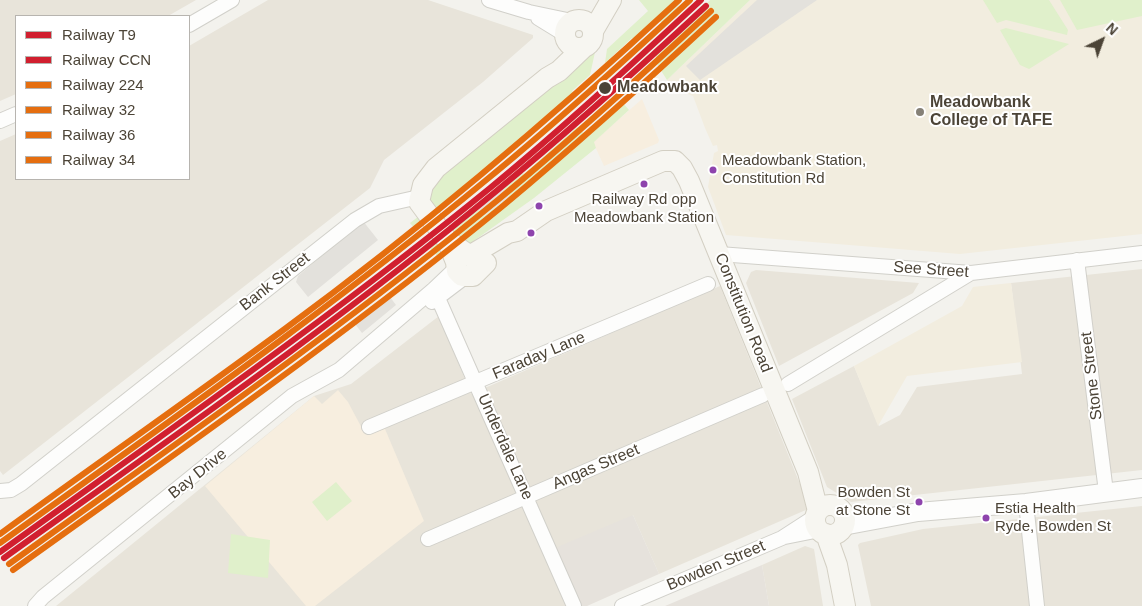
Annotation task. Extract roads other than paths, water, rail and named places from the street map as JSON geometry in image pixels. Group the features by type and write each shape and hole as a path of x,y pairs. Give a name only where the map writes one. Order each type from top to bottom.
{"main road":[{"path":"461,258 421,204 423,185 436,168 547,78 559,71 577,33 596,0"},
{"path":"577,33 611,0"},
{"name":"Constitution Road","path":"461,258 514,239 517,231 536,216 556,206 662,161 671,160 679,164 685,172 829,521 845,606"}],"street":[{"path":"190,15 216,0"},
{"path":"190,24 232,0"},
{"path":"490,0 529,12 577,33"},
{"path":"0,114 15,107"},
{"path":"0,121 15,114"},
{"name":"Bank Street","path":"0,492 11,490 21,484 355,220 379,206 421,204"},
{"name":"See Street","path":"718,254 971,273 1142,254"},
{"name":"Bay Drive","path":"35,606 43,597 292,396 339,370 366,349 390,325 436,293 461,258"},
{"name":"Stone Street","path":"1078,260 1106,492"},
{"path":"788,384 971,273"},
{"name":"Faraday Lane","path":"370,427 708,284"},
{"name":"Underdale Lane","path":"436,293 574,606"},
{"name":"Angas Street","path":"428,539 763,395"},
{"name":"Bowden Street","path":"622,606 644,602 782,538 829,521 1026,503 1142,488"},
{"path":"1026,503 1037,606"}],"rail line":[{"name":"36","path":"0,534 250,354 388,250 536,128 679,0"},
{"name":"224","path":"0,543 184,411 426,229 563,115 690,0"},
{"name":"T9","path":"0,552 248,374 430,236 544,142 701,0"},
{"name":"CCN","path":"4,558 252,380 435,241 575,124 706,6"},
{"name":"32","path":"9,564 257,385 440,247 553,153 711,11"},
{"name":"34","path":"13,570 262,391 445,253 558,159 716,17"}],"place":[{"name":"Meadowbank","path":"605,88"},
{"name":"Meadowbank College of TAFE","path":"920,112"},
{"name":"Meadowbank Station, Constitution Rd","path":"713,170"},
{"name":"Railway Rd opp Meadowbank Station","path":"644,184"},
{"name":"Bowden St at Stone St","path":"919,502"},
{"name":"Estia Health Ryde, Bowden St","path":"986,518"}]}
